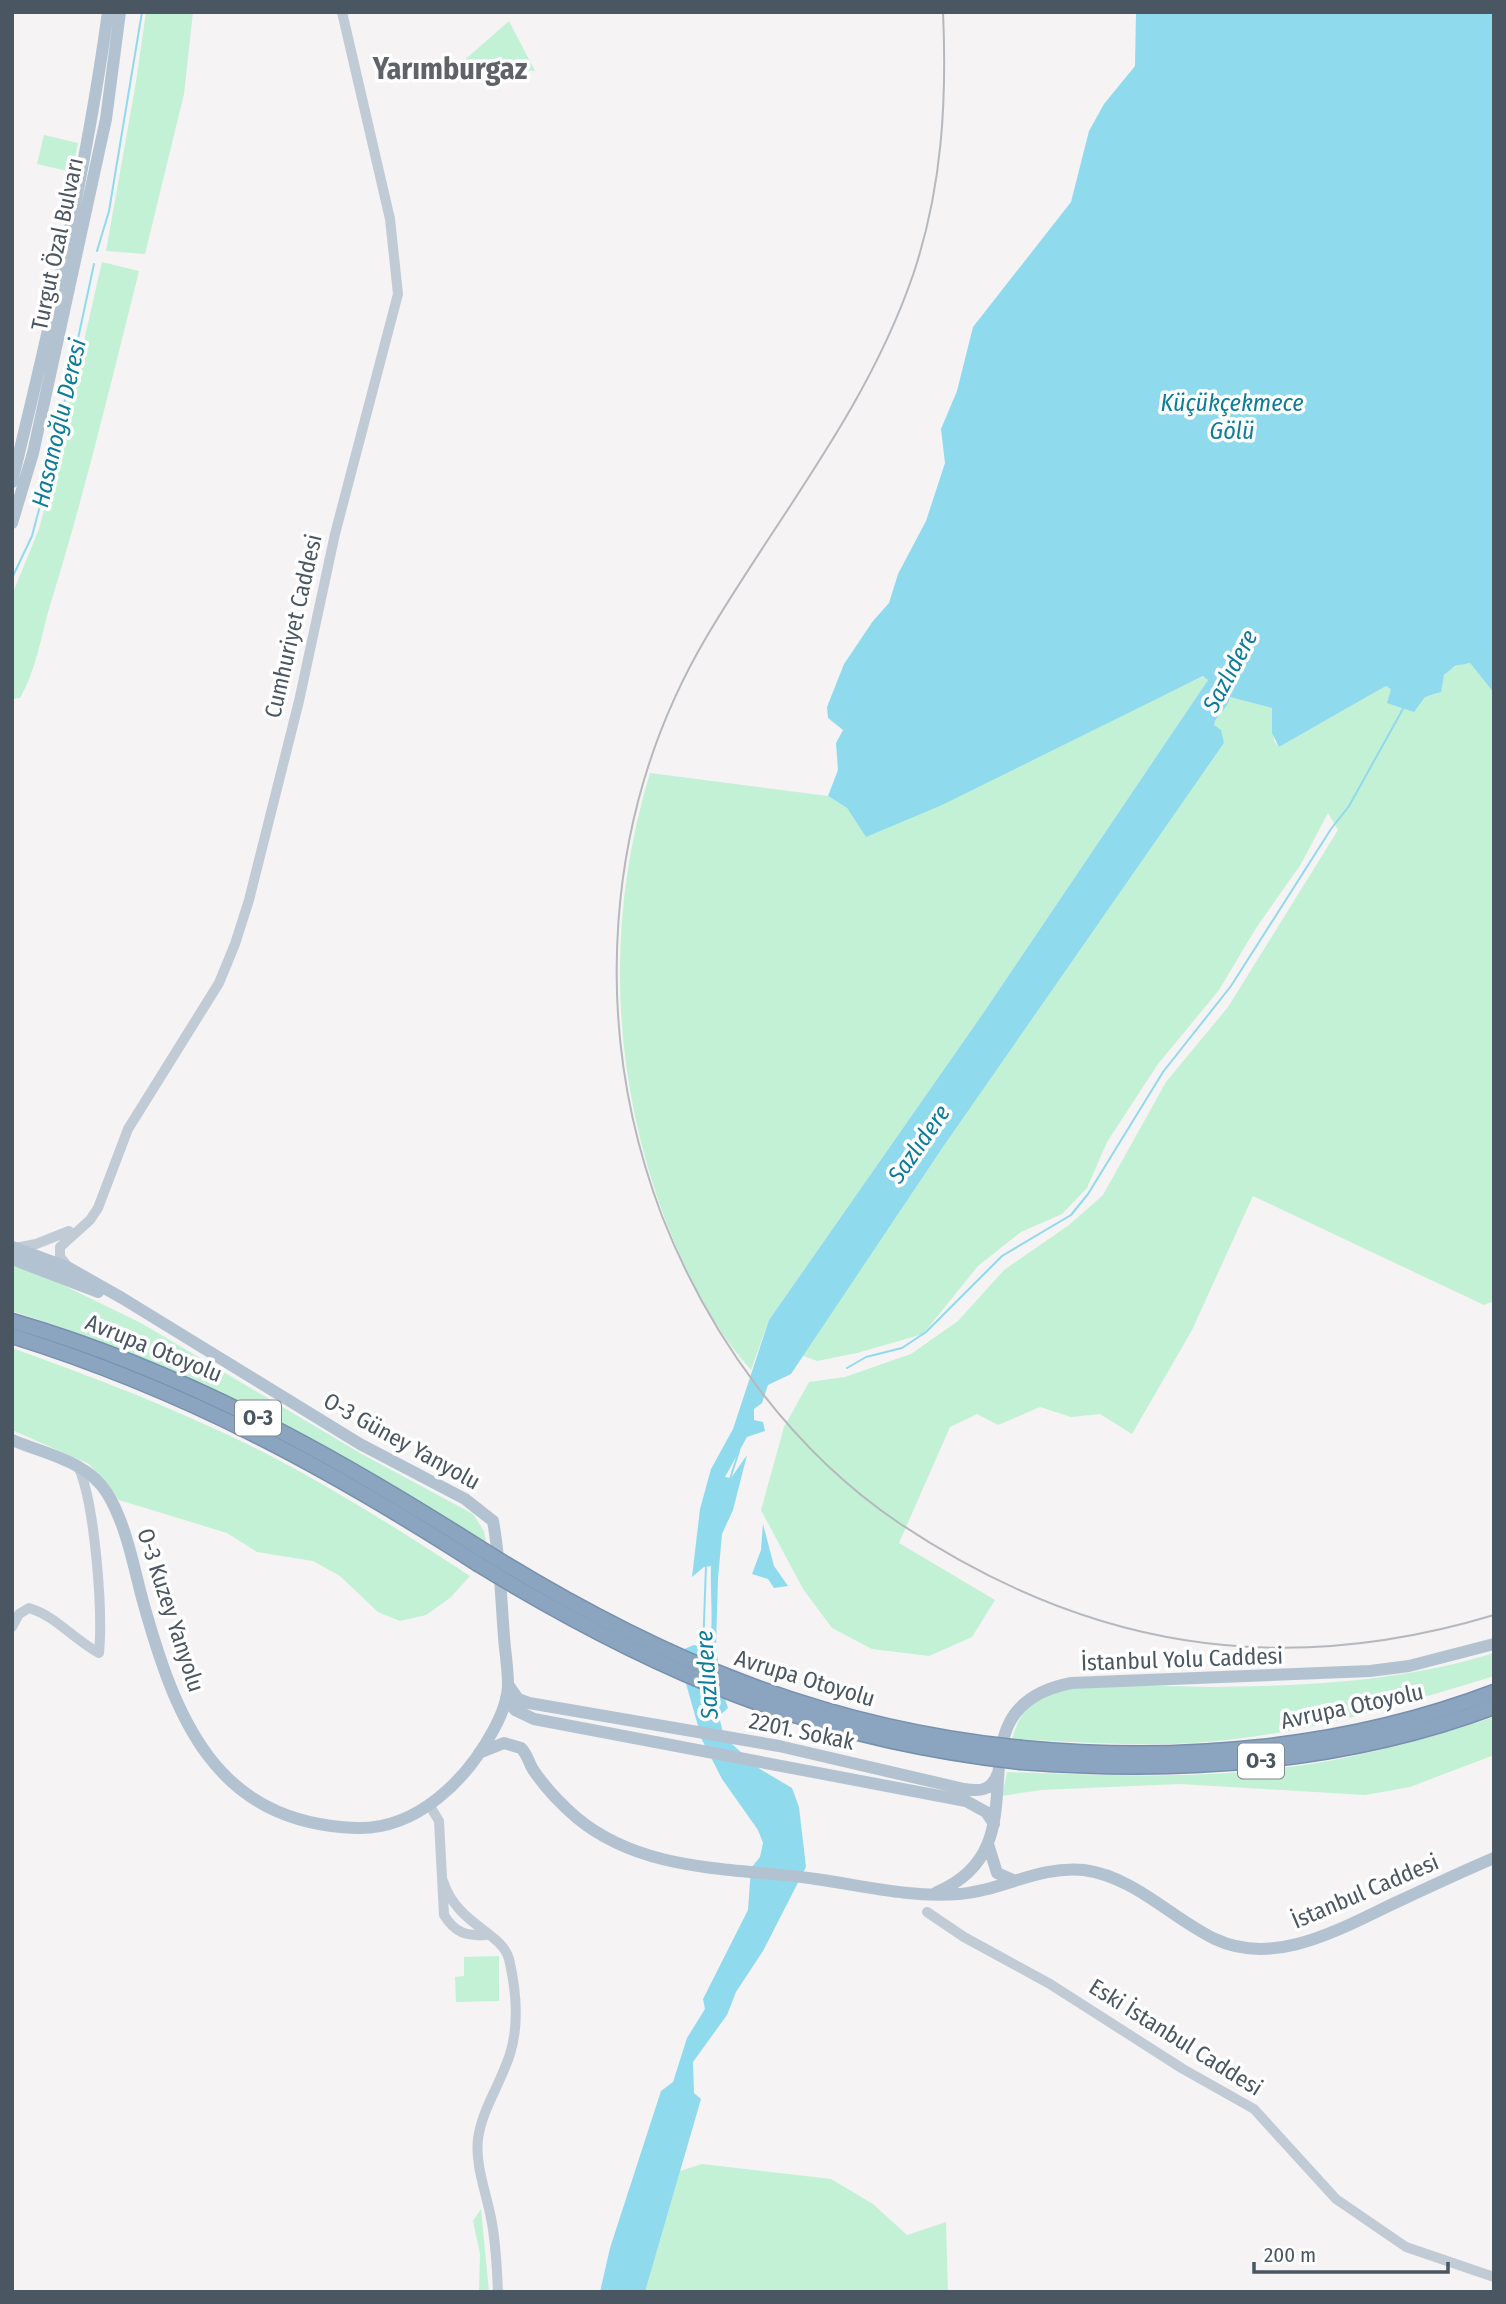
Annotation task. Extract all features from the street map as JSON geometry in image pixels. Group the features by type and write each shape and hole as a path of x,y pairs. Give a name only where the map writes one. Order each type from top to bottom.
{"highway":[{"name":"Avrupa Otoyolu","path":"12,1321 152,1369 244,1410 367,1477 577,1624 647,1659 731,1695 815,1722 887,1740 1150,1768 1257,1762 1385,1740 1494,1707"},
{"name":"Avrupa Otoyolu","path":"12,1336 126,1374 242,1426 482,1558"},
{"name":"Avrupa Otoyolu","path":"1021,1755 1224,1751 1289,1744 1388,1725 1494,1692"}],"main road":[{"name":"Turgut Özal Bulvarı","path":"12,482 75,209 94,109 107,12"},
{"name":"Turgut Özal Bulvarı","path":"12,523 33,453 103,133 120,12"},
{"name":"Cumhuriyet Caddesi","path":"69,1268 60,1257 60,1247 90,1220 104,1195 128,1129 219,983 235,944 258,866 299,701 335,534 398,294 390,219 342,12"},
{"path":"13,1251 55,1238 90,1220"},
{"path":"13,1251 69,1268 137,1307"},
{"path":"13,1251 137,1307"},
{"name":"O-3 Güney Yanyolu","path":"137,1307 360,1444 465,1499 493,1521 508,1692"},
{"path":"12,1434 72,1464 88,1502 99,1595 99,1653 80,1644 40,1611 29,1608 19,1614 12,1627"},
{"name":"O-3 Kuzey Yanyolu","path":"12,1440 72,1464 98,1482 107,1493 124,1535 156,1645 195,1738 222,1774 248,1797 306,1824 362,1828 407,1819 430,1806 478,1754 497,1725 508,1692"},
{"path":"88,1502 98,1482"},
{"name":"İstanbul Yolu Caddesi","path":"937,1892 963,1877 988,1844 994,1824 1002,1736 1009,1720 1033,1695 1046,1688 1071,1683 1370,1671 1409,1666 1494,1644"},
{"name":"2201. Sokak","path":"508,1692 529,1703 779,1746 974,1791 990,1787 1000,1769"},
{"name":"2201. Sokak","path":"508,1692 515,1710 534,1719 966,1801 986,1812 994,1824"},
{"path":"478,1754 504,1743 522,1748 534,1771 578,1819 624,1847 690,1866 807,1878 904,1893 937,1892"},
{"path":"430,1806 439,1821 444,1915 457,1931 468,1936 486,1935"},
{"path":"988,1844 994,1869 1013,1880"},
{"name":"İstanbul Caddesi","path":"937,1892 960,1894 1058,1870 1084,1870 1129,1885 1218,1941 1245,1947 1272,1948 1325,1935 1494,1858"},
{"path":"443,1881 456,1909 486,1935 499,1941 506,1951 515,1998 510,2053 482,2120 478,2140 480,2167 495,2240 498,2292"},
{"path":"444,1915 449,1908 456,1909"},
{"name":"Eski İstanbul Caddesi","path":"927,1912 964,1937 1050,1984 1183,2069 1254,2109 1336,2199 1406,2247 1494,2277"},
{"path":"468,1936 474,1931 474,1924"}],"green space":[{"path":"146,12 193,12 184,94 145,254 106,251 136,82"},
{"path":"509,21 535,71 460,64"},
{"path":"44,135 78,143 72,172 37,164"},
{"path":"102,262 139,271 86,479 35,663 20,698 12,699 12,595 39,529 52,481"},
{"path":"1470,663 1494,693 1494,1301 1484,1305 1253,1196 1192,1330 1132,1434 1100,1414 1071,1417 1040,1407 998,1425 977,1414 950,1427 899,1543 995,1600 972,1637 929,1656 872,1649 832,1628 803,1589 761,1510 784,1427 809,1382 845,1377 911,1354 958,1321 1004,1270 1069,1225 1103,1195 1166,1082 1228,1007 1338,830 1328,813 1301,864 1256,928 1219,990 1158,1064 1107,1142 1087,1188 1062,1214 1021,1232 978,1266 923,1334 857,1353 817,1361 803,1356 943,1147 1224,743 1214,726 1229,696 1272,708 1274,741 1279,747 1386,686 1412,695 1426,696 1440,692 1440,685 1448,671"},
{"path":"1204,676 1208,680 984,1012 769,1320 751,1370 712,1318 682,1259 665,1219 647,1164 634,1109 620,997 621,941 626,885 650,773 828,796 847,808 866,836"},
{"path":"12,1266 30,1269 141,1323 360,1453 473,1514 484,1531 487,1547 374,1476 258,1412 137,1356 12,1311"},
{"path":"12,1348 137,1395 259,1450 340,1494 470,1576 450,1598 426,1615 400,1621 378,1612 340,1576 313,1561 257,1552 227,1533 119,1500 89,1464 12,1430"},
{"path":"1494,1653 1494,1676 1366,1714 1301,1729 1180,1744 1012,1739 1026,1709 1041,1696 1056,1691 1125,1686 1215,1687 1356,1680 1426,1670"},
{"path":"1494,1717 1494,1755 1410,1787 1365,1795 1180,1784 1041,1790 1002,1796 1007,1772 1173,1775 1272,1769 1384,1749"},
{"path":"499,1956 499,2001 456,2002 455,1977 464,1976 464,1957"},
{"path":"702,2164 831,2179 873,2204 907,2235 946,2222 948,2292 645,2292 680,2171"},
{"path":"481,2209 489,2292 479,2292 480,2254 473,2221"}],"water":[{"name":"Küçükçekmece Gölü","path":"1136,12 1494,12 1494,693 1470,663 1455,666 1444,675 1441,692 1425,697 1414,712 1387,703 1391,689 1386,686 1279,747 1272,733 1272,708 1230,697 1214,725 1221,730 1224,743 943,1147 791,1374 768,1385 762,1403 754,1409 754,1420 763,1422 765,1431 747,1437 725,1477 731,1478 747,1455 733,1510 722,1534 716,1645 721,1687 728,1708 719,1716 724,1737 760,1769 792,1788 799,1807 806,1867 763,1951 736,1992 727,2015 693,2062 694,2093 701,2099 645,2292 600,2292 610,2248 661,2091 673,2082 687,2038 705,2009 703,1999 748,1910 751,1868 760,1857 763,1843 758,1830 722,1779 702,1740 677,1652 694,1645 709,1649 712,1619 711,1566 704,1567 692,1577 700,1509 711,1469 733,1429 769,1320 984,1012 1208,680 1203,676 942,805 866,837 847,808 828,796 838,770 836,743 843,730 828,718 827,707 844,664 873,621 889,603 898,574 926,521 945,463 941,429 957,391 973,327 1071,202 1089,131 1104,104 1135,66"},
{"path":"763,1524 774,1566 788,1586 774,1588 768,1579 752,1574 761,1550"}],"waterway":[{"name":"Hasanoğlu Deresi","path":"97,251 109,211 142,12"},
{"name":"Hasanoğlu Deresi","path":"12,578 32,536 52,460 94,264"},
{"path":"847,1368 866,1357 902,1348 926,1332 1002,1256 1071,1215 1088,1194 1163,1072 1231,986 1331,829 1349,806 1404,707"},
{"name":"Sazlıdere","path":"730,1479 739,1451"},
{"name":"Sazlıdere","path":"703,1650 706,1565"}],"railway":[{"path":"943,12 944,79 940,145 930,210 913,275 894,324 846,416 707,636 672,704 646,774 628,847 618,921 617,995 624,1070 639,1144 662,1216 681,1261 729,1347 789,1425 823,1461 860,1494 899,1523 969,1566 1040,1599 1112,1624 1186,1640 1260,1647 1336,1646 1414,1635 1494,1615"}],"district":[{"name":"Yarımburgaz","path":"450,69"}]}
